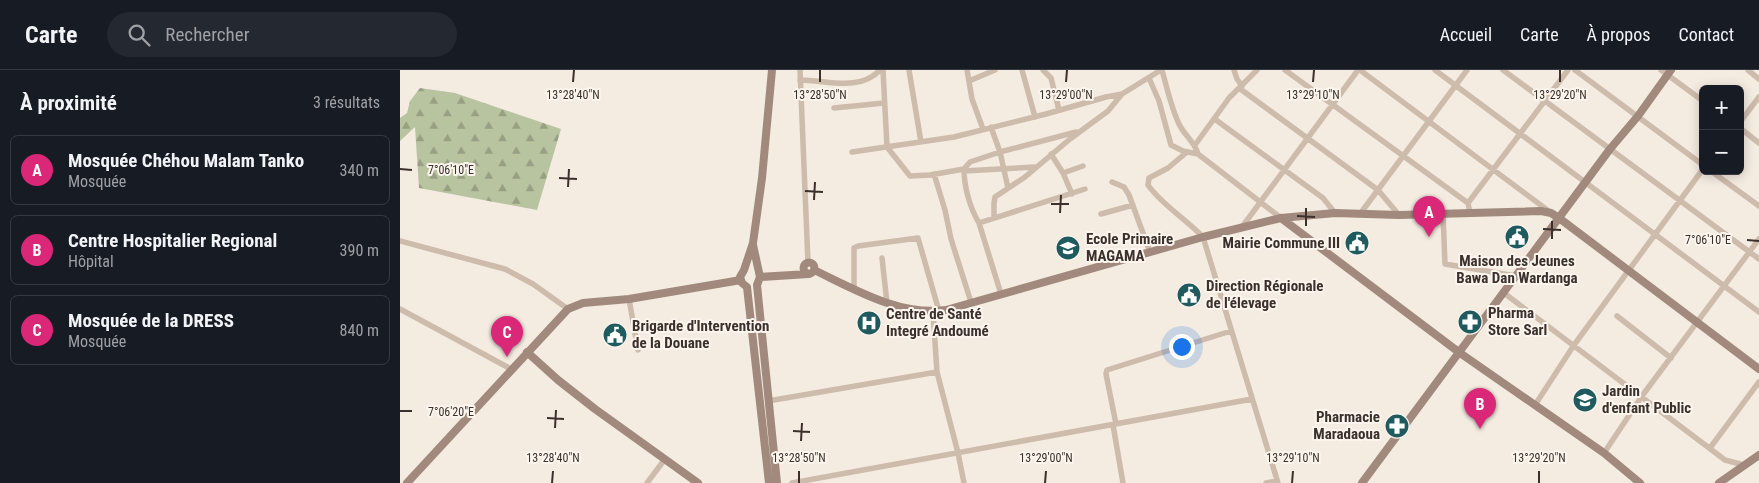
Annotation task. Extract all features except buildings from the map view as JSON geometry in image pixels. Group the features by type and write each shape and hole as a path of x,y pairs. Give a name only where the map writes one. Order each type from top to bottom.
{"street":[{"path":"740,280 753,243 762,178 772,70"},
{"path":"800,70 809,269"},
{"path":"800,80 839,84 854,83 871,78 882,70"},
{"path":"882,70 887,147 910,176 964,170 1035,167"},
{"path":"909,70 921,142"},
{"path":"967,70 972,99 983,129"},
{"path":"968,81 995,70"},
{"path":"1022,70 1035,117"},
{"path":"1043,70 1051,78 1059,110"},
{"path":"994,218 994,198 1025,176 1079,131 1108,111 1122,94 1161,70 1178,122 1195,145 1198,154"},
{"path":"1234,70 1240,87 1378,190 1399,215"},
{"path":"1195,145 1229,98 1257,70"},
{"path":"1285,70 1468,203 1470,213"},
{"path":"1242,227 1284,168 1359,70 1759,369"},
{"path":"1435,70 1759,312"},
{"path":"1360,214 1467,70"},
{"path":"1502,70 1759,259"},
{"path":"1468,203 1568,70"},
{"path":"1574,70 1699,162"},
{"path":"1748,70 1759,79"},
{"path":"1362,483 1585,182 1638,116 1666,72 1699,98"},
{"path":"1149,78 1159,101 1171,145 1187,152 1198,154 1460,353 1604,453 1640,483"},
{"path":"852,152 954,137 1122,94"},
{"path":"1744,117 1759,97"},
{"path":"834,108 884,103"},
{"path":"1214,120 1284,168 1323,198 1335,213"},
{"path":"991,127 1000,152 1008,188"},
{"path":"1743,130 1759,143"},
{"path":"1001,294 979,223 974,213 964,170 970,162 1079,131"},
{"path":"1187,152 1168,168 1147,181 1154,193 1186,219 1203,237 1278,482 1266,483"},
{"path":"1051,154 1063,173 1072,194"},
{"path":"1063,173 1083,166"},
{"path":"934,174 945,210 951,239 971,302"},
{"path":"1535,405 1574,345 1699,175"},
{"path":"1716,175 1759,206"},
{"path":"1112,182 1124,187 1133,205 1150,252"},
{"path":"979,223 1085,189"},
{"path":"1101,214 1133,205"},
{"path":"758,278 790,276 809,269 887,303 906,308 936,311 1203,237 1281,218 1335,213 1399,215 1551,212"},
{"path":"1444,214 1445,264 1516,276"},
{"path":"854,289 854,248 918,238 936,311 937,372 964,483"},
{"path":"1604,453 1642,396 1759,239"},
{"path":"400,241 504,269 533,284 568,309"},
{"path":"753,243 777,483"},
{"path":"882,258 887,303"},
{"path":"744,270 751,268 758,278"},
{"path":"747,287 752,288 758,278"},
{"path":"740,280 747,287 769,483"},
{"path":"400,479 406,483 568,309 583,304 629,299 740,280"},
{"path":"1504,293 1725,460 1744,465"},
{"path":"629,299 638,350"},
{"path":"400,309 511,369"},
{"path":"1617,316 1671,358"},
{"path":"1124,483 1106,374 1108,370 1231,331"},
{"path":"527,352 558,380 595,409 698,483"},
{"path":"768,401 937,372"},
{"path":"1710,448 1759,382"},
{"path":"792,483 1252,399"},
{"path":"1719,483 1759,455"},
{"path":"647,483 665,459"}],"green space":[{"path":"420,88 455,93 561,129 537,210 419,188 415,127 400,141 400,118 407,113 410,101"}],"place":[{"name":"Mosquée Chéhou Malam Tanko","path":"1429,237"},
{"name":"Maison des Jeunes Bawa Dan Wardanga","path":"1517,237"},
{"name":"Mairie Commune III","path":"1357,243"},
{"name":"Ecole Primaire MAGAMA","path":"1068,248"},
{"name":"Direction Régionale de l'élevage","path":"1189,295"},
{"name":"Pharma Store Sarl","path":"1470,322"},
{"name":"Centre de Santé Integré Andoumé","path":"869,323"},
{"name":"Brigarde d'Intervention de la Douane","path":"615,335"},
{"name":"Mosquée de la DRESS","path":"507,357"},
{"name":"Jardin d'enfant Public","path":"1585,400"},
{"name":"Pharmacie Maradaoua","path":"1397,426"},
{"name":"Centre Hospitalier Regional","path":"1480,429"}]}
